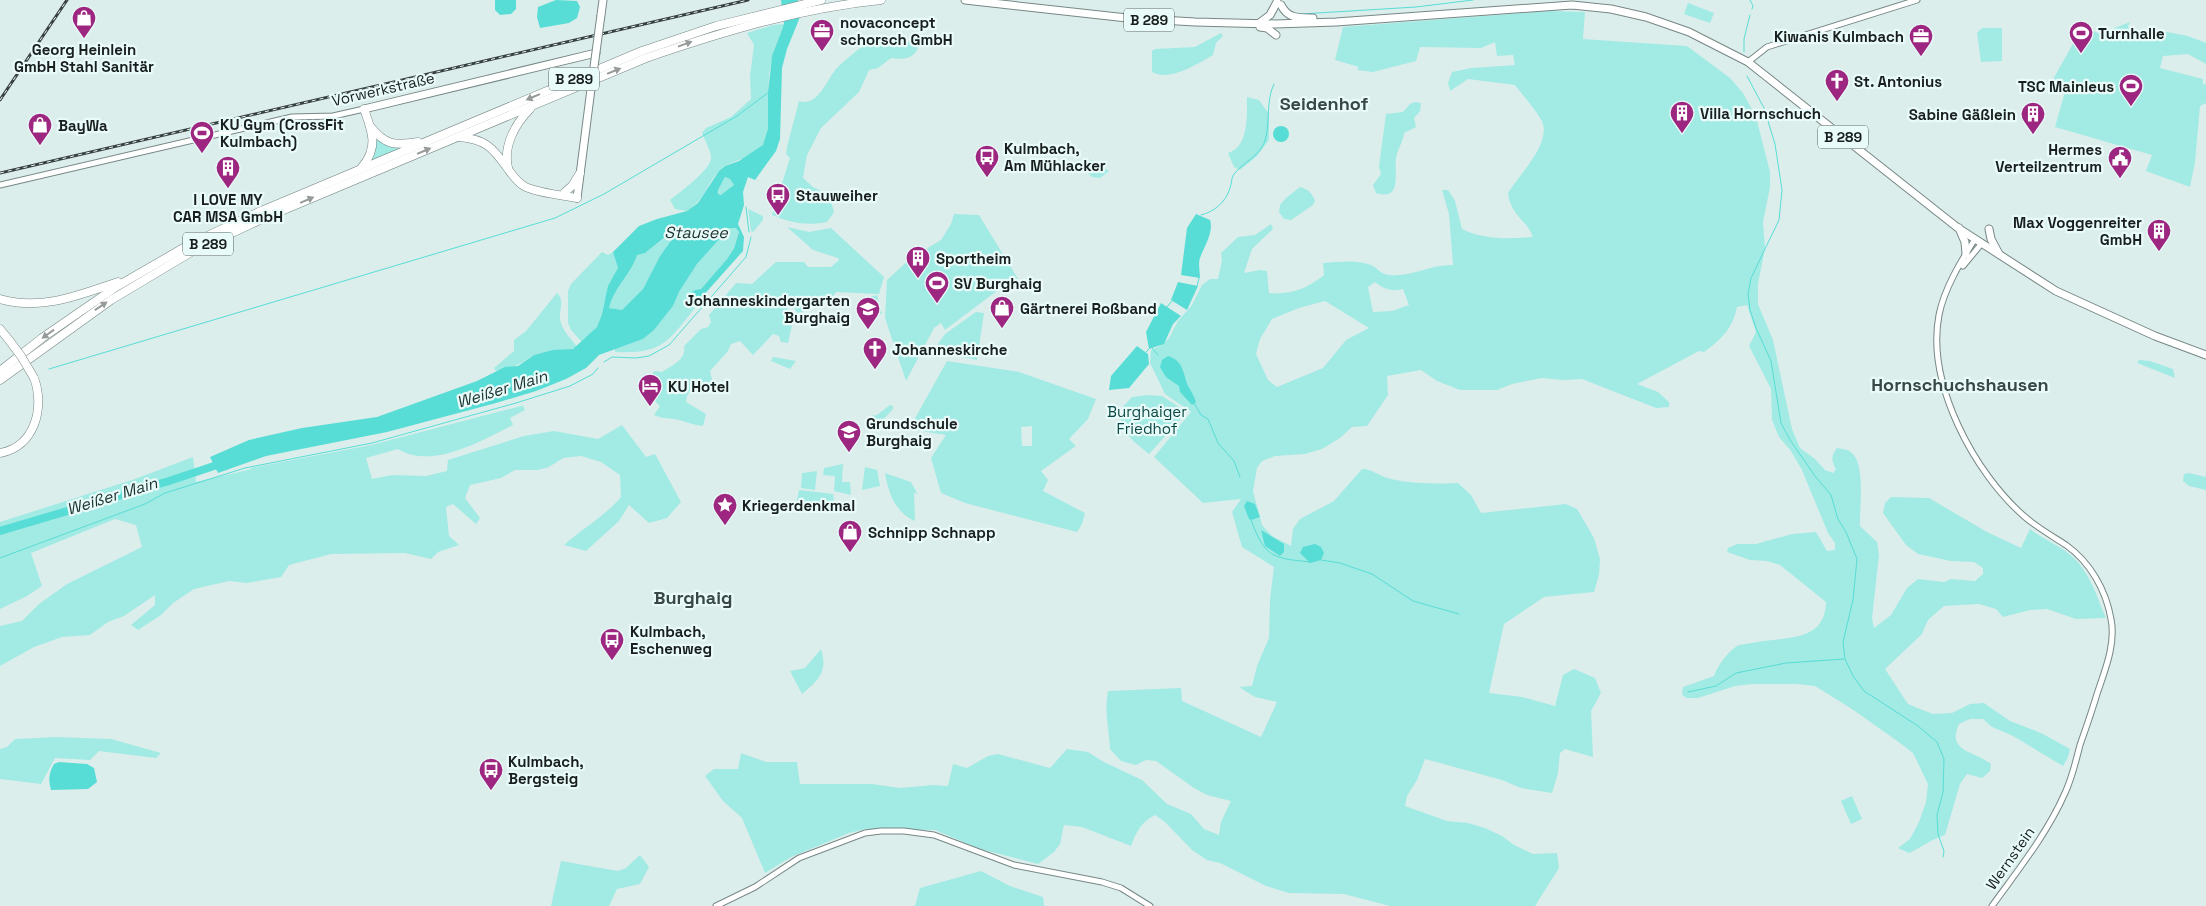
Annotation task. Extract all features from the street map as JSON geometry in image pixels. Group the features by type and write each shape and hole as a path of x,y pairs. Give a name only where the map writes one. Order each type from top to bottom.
{"highway":[{"name":"B 289","path":"0,371 50,332 132,277 225,227 432,139 647,54 718,30 808,6 821,0"},
{"name":"B 289","path":"808,6 881,0"},
{"name":"B 289","path":"0,380 111,300 193,251 271,215 534,105 647,54"},
{"path":"509,170 507,159 510,138 520,119 534,105"},
{"path":"361,169 372,151 370,126 364,109"},
{"path":"370,126 382,139 393,144 432,139"},
{"path":"457,137 475,139 490,145 514,178 530,189 577,196"},
{"path":"561,193 572,186 580,173"},
{"path":"0,299 32,303 57,301 82,295 132,277"},
{"path":"0,331 21,356 34,378 39,400 32,431 14,449 0,453"}],"main road":[{"path":"577,196 602,0"},
{"name":"B 289","path":"965,0 1127,18 1254,23 1336,22 1572,5 1611,8 1646,16 1689,32 1748,62 1958,228 2056,291 2131,326 2206,354"},
{"path":"1276,35 1267,28 1256,27 1254,23 1270,15 1279,3 1285,12 1295,18 1336,22"},
{"name":"Vorwerkstraße","path":"364,109 596,53"},
{"path":"1958,228 1966,242 1966,254"},
{"path":"1989,229 1991,239 1999,254"}],"street":[{"path":"1748,62 1767,47 1917,0"},
{"name":"Vorwerkstraße","path":"0,185 292,117 333,116 364,109"},
{"path":"1954,278 1966,254 1978,241"},
{"path":"1954,278 1978,241"},
{"name":"Wernstein","path":"1954,278 1940,310 1936,336 1936,349 1942,380 1953,413 1973,453 1989,478 2009,502 2035,525 2067,546 2088,565 2103,592 2113,635 2107,664 2066,791 2049,824 1992,906"},
{"path":"716,906 755,887 799,858 841,841 865,833 904,831 934,835 1014,865 1102,882 1121,888 1150,906"}],"green space":[{"path":"1688,3 1714,13 1710,23 1684,14"},
{"path":"1549,11 1585,12 1583,39 1687,46 1730,78 1743,93 1756,117 1770,172 1770,187 1763,222 1765,248 1758,284 1758,304 1773,340 1792,429 1800,448 1815,459 1825,470 1833,473 1836,469 1833,463 1833,456 1837,448 1849,451 1855,456 1858,464 1861,485 1860,526 1877,542 1879,555 1872,618 1874,628 1891,615 1907,588 1918,579 1944,582 1951,579 1975,581 1983,574 1983,568 1974,562 1951,561 1918,554 1906,545 1883,513 1885,503 1891,497 1929,498 1987,532 2021,548 2030,529 2064,550 2076,560 2092,584 2106,618 2076,619 2047,609 2030,610 2003,617 1996,609 1979,604 1944,606 1928,620 1922,634 1885,669 1908,704 1933,714 1952,713 1970,704 1984,703 2010,721 2041,733 2070,749 2063,766 2013,736 1992,727 1983,719 1970,719 1959,724 1956,740 1959,746 1991,764 1990,771 1982,778 1967,774 1960,784 1945,835 1909,853 1898,848 1910,839 1919,822 1926,802 1928,784 1913,753 1852,709 1815,686 1796,684 1735,686 1698,698 1687,698 1682,695 1683,687 1714,676 1723,660 1737,646 1800,636 1810,632 1824,616 1826,602 1780,565 1767,561 1750,560 1727,552 1728,548 1737,544 1756,544 1792,534 1816,532 1827,551 1835,550 1835,543 1828,533 1802,470 1791,451 1779,437 1772,420 1771,389 1749,346 1756,332 1747,305 1737,307 1733,321 1725,333 1704,352 1699,351 1637,384 1658,392 1669,402 1669,407 1656,408 1582,379 1542,378 1512,384 1497,390 1460,390 1437,381 1421,370 1387,376 1388,395 1367,426 1352,427 1340,438 1322,449 1305,454 1275,456 1262,461 1257,468 1253,491 1262,525 1272,536 1291,546 1293,529 1300,519 1334,501 1362,469 1370,470 1387,478 1408,482 1458,483 1471,495 1481,513 1566,504 1577,509 1594,538 1600,559 1599,575 1594,592 1544,597 1504,624 1489,693 1522,697 1555,706 1563,675 1574,669 1595,678 1601,693 1591,711 1593,757 1565,749 1560,753 1558,773 1552,793 1521,788 1502,780 1425,759 1417,780 1407,796 1405,806 1447,821 1468,823 1485,828 1533,854 1557,853 1559,868 1535,906 1390,906 1344,894 1289,893 1266,886 1220,863 1207,860 1192,850 1164,821 1155,815 1146,820 1135,836 1131,846 1082,827 1064,825 1060,844 1054,852 1038,864 980,849 935,830 866,829 849,833 791,857 765,873 742,818 723,801 705,776 714,769 738,769 741,753 766,762 797,762 800,784 872,784 900,788 933,785 948,786 953,764 967,768 988,756 998,754 1050,768 1067,749 1088,752 1102,761 1142,780 1167,804 1191,814 1204,829 1219,835 1221,822 1231,801 1207,795 1156,761 1146,760 1136,765 1121,761 1110,749 1107,713 1108,691 1181,688 1182,701 1261,737 1277,702 1255,697 1239,687 1252,686 1257,666 1269,638 1270,599 1274,567 1242,547 1232,512 1241,499 1203,503 1154,457 1191,412 1165,394 1150,363 1151,350 1162,345 1169,338 1178,321 1192,305 1202,285 1210,279 1218,279 1222,260 1221,253 1238,237 1255,235 1271,224 1273,229 1252,249 1244,273 1260,270 1267,271 1269,293 1291,292 1311,284 1324,275 1323,263 1361,262 1373,266 1387,275 1406,274 1437,266 1453,265 1449,214 1442,190 1448,190 1455,201 1462,229 1488,237 1533,237 1512,207 1508,193 1532,160 1542,142 1544,133 1541,120 1515,85 1468,79 1450,91 1448,83 1452,72 1471,68 1515,65 1513,55 1497,56 1495,42 1481,48 1420,47 1416,61 1373,72 1357,70 1359,67 1335,60 1343,27","holes":["1375,282 1388,289 1403,289 1409,305 1392,311 1373,312 1368,287","1325,301 1369,328 1346,340 1323,368 1277,387 1268,380 1256,354 1260,339 1272,319 1299,308"]},
{"name":"TSC Mainleus","path":"2081,20 2091,30 2100,34 2130,22 2128,27 2130,31 2138,35 2151,29 2188,36 2206,43 2206,64 2188,54 2163,56 2160,68 2203,79 2203,85 2206,83 2206,103 2200,106 2195,162 2190,187 2146,171 2152,155 2055,127 2066,88 2051,83 2080,31 2077,29"},
{"path":"784,24 770,69 770,120 767,137 763,145 754,153 730,163 720,170 698,202 687,211 675,209 670,200 700,175 711,159 702,133 706,128 731,117 751,99 750,76 754,45 747,33 773,25"},
{"path":"1982,28 2002,28 2002,61 1981,62 1977,33"},
{"path":"1221,33 1223,36 1216,43 1213,55 1199,63 1183,71 1167,75 1159,75 1152,72 1152,51 1155,49 1195,47"},
{"path":"920,36 918,48 912,56 903,59 891,58 878,68 869,70 859,92 821,128 807,155 803,178 813,187 829,195 834,212 827,222 799,223 772,215 790,158 786,154 787,147 799,101 806,102 816,97 838,67 860,48 870,44 891,45 906,43"},
{"path":"1247,97 1259,100 1269,114 1269,140 1257,156 1240,170 1234,167 1228,153 1235,150 1243,137 1247,121"},
{"path":"1415,102 1421,103 1420,111 1414,118 1416,127 1404,133 1398,151 1394,189 1391,193 1385,195 1376,193 1373,185 1381,174 1379,166 1386,114 1403,112 1410,104"},
{"path":"374,137 406,147 370,162"},
{"path":"1090,159 1109,171 1100,178 1092,177 1088,173"},
{"path":"725,177 730,179 734,185 724,194 719,195 718,190"},
{"path":"1300,187 1311,194 1315,201 1313,205 1291,220 1284,219 1279,212 1280,205"},
{"path":"748,209 763,216 763,220 753,232 751,231"},
{"path":"954,214 979,215 1018,279 994,293 945,330 941,323 934,328 906,381 885,318 887,280 911,258 941,240 951,224"},
{"path":"729,227 736,228 739,232 734,247 727,259 701,289 689,294 691,306 695,308 670,338 654,348 643,351 615,352 615,349 643,339 654,330 673,306 679,292 697,264"},
{"path":"787,227 809,232 831,228 884,277 879,294 836,292 833,296 810,298 809,310 797,313 789,296 784,299 793,321 788,343 781,342 779,336 773,334 753,355 740,341 731,344 728,351 710,371 713,383 710,386 692,387 686,402 706,414 703,426 654,415 660,406 654,400 651,392 653,385 650,375 655,371 662,372 681,359 684,346 701,329 708,327 711,322 709,315 736,283 752,284 776,262 804,262 808,267 831,267 839,260 838,258 813,250"},
{"path":"670,234 674,238 660,256 643,289 622,310 608,308 637,254 645,253"},
{"path":"602,252 608,255 613,252 618,268 605,300 597,327 585,340 581,341 571,330 568,323 568,291 571,284"},
{"path":"557,293 561,299 561,323 577,347 569,350 537,354 517,365 496,371 494,368 514,351 514,340 526,331"},
{"path":"877,295 882,314 865,315 866,298"},
{"path":"976,312 984,313 977,360 933,351 945,334"},
{"path":"773,357 796,361 790,369 771,361"},
{"path":"2139,360 2150,361 2173,369 2175,378 2137,363"},
{"path":"947,361 1019,372 1096,399 1088,419 1069,439 1076,446 1041,471 1048,480 1043,491 1085,513 1082,524 1077,532 965,503 941,493 931,458 946,435 909,429","holes":["1032,426 1032,446 1022,446 1021,427"]},
{"name":"Burghaiger Friedhof","path":"1162,396 1187,412 1149,454 1125,431 1119,411 1132,397"},
{"path":"522,404 525,410 510,418 513,425 456,451 426,456 411,455 398,449 366,458 372,479 392,475 426,476 447,471 448,460 524,436 554,431 598,439 622,425 646,457 655,454 681,502 667,518 649,523 629,505 619,521 586,551 564,545 608,510 621,497 620,475 601,462 581,456 563,458 549,467 538,470 515,470 501,478 470,485 465,498 480,518 476,524 453,504 446,507 449,536 459,545 438,552 431,559 405,553 331,554 289,565 281,577 247,583 229,581 194,589 138,630 131,625 155,605 155,595 124,616 108,622 90,635 62,637 34,647 0,666 0,626 22,621 39,604 67,584 142,547 136,525 115,519 31,553 42,586 27,596 0,609 0,522 135,479 193,457 196,482 252,469 250,468 371,445 522,407"},
{"path":"890,405 893,406 893,409 881,422 874,424 869,419 870,416 877,415"},
{"path":"843,464 842,482 850,482 851,495 834,491 835,476 823,475 824,468"},
{"path":"865,467 877,470 880,486 862,490"},
{"path":"817,471 815,490 801,488 802,473"},
{"path":"885,473 911,482 918,495 914,492 914,521 897,507 888,488"},
{"path":"2189,473 2206,477 2206,490 2189,486 2183,481 2184,474"},
{"path":"799,490 833,494 834,500 810,512 795,509"},
{"path":"821,649 823,669 821,674 802,694 790,671 805,668"},
{"path":"56,737 111,739 161,753 156,758 99,751 90,760 55,758 41,784 0,779 0,749 7,747 15,739"},
{"path":"1852,796 1862,819 1851,824 1841,801"},
{"path":"640,855 649,867 640,884 617,889 609,906 551,906 561,861 618,871 626,868"},
{"path":"981,871 1010,886 1043,897 1044,906 915,906 920,888"}],"water":[{"path":"495,0 516,0 516,9 511,14 500,15 495,10"},
{"path":"556,0 577,1 580,7 577,18 569,23 540,28 537,17 538,7"},
{"name":"Stausee","path":"781,0 798,0 800,17 787,49 782,68 780,139 776,151 755,180 748,177 743,192 744,205 738,224 744,237 743,251 694,306 688,303 689,294 701,289 727,259 734,248 739,232 736,228 729,228 697,264 679,292 673,306 654,330 643,339 599,355 586,368 566,379 536,391 496,403 387,432 266,456 218,473 210,457 249,440 302,428 377,417 477,381 505,367 518,366 534,355 553,350 573,349 597,327 608,286 618,268 613,252 639,226 687,211 698,203 719,171 725,166 739,161 763,145 768,129 768,93 772,56 784,24","holes":["725,177 730,179 734,185 721,195 718,194 718,190","669,234 673,238 660,256 643,289 622,310 609,308 611,301 637,255 645,253"]},
{"path":"1281,126 1289,134 1281,142 1273,134"},
{"path":"1196,214 1210,220 1211,225 1210,234 1199,260 1200,278 1181,275 1187,228"},
{"path":"1178,282 1198,286 1187,310 1171,300"},
{"path":"1161,303 1181,316 1173,324 1164,344 1149,349 1146,332"},
{"path":"1137,346 1148,354 1149,364 1129,388 1109,390 1111,376"},
{"path":"1168,356 1177,361 1182,368 1196,402 1192,405 1180,392 1179,386 1166,377 1160,367 1162,360"},
{"path":"1247,501 1255,504 1260,517 1249,519 1244,506"},
{"path":"1261,530 1284,544 1284,552 1280,556 1265,546"},
{"path":"1315,544 1321,547 1324,553 1321,560 1310,563 1300,553 1303,547"},
{"path":"59,762 87,764 94,768 97,782 88,789 51,790 50,773 54,764"}],"waterway":[{"path":"1301,14 1416,7 1473,0"},
{"path":"1750,0 1753,6 1752,9"},
{"path":"1744,52 1744,39 1750,15"},
{"path":"1747,76 1764,108 1775,144 1782,190 1779,220 1751,278 1748,294 1750,310 1771,361 1781,423 1790,440 1831,495 1838,519 1846,532 1857,559 1853,600 1843,642 1845,659 1853,676 1864,691 1918,726 1937,742 1944,759 1943,792 1937,815 1938,834 1944,851 1943,857"},
{"path":"1201,215 1215,209 1222,202 1228,193 1234,174 1261,149 1266,137 1269,103 1274,84"},
{"path":"49,369 555,218 604,194 737,116 769,92"},
{"path":"746,207 749,232"},
{"path":"604,362 612,357 636,358 649,356 669,345 746,257 751,237"},
{"path":"1197,286 1199,278"},
{"path":"1167,307 1172,301"},
{"path":"1152,348 1158,355"},
{"path":"1146,352 1149,349"},
{"path":"0,558 145,504 165,493 245,468 372,443 516,403 570,386 593,374 598,368"},
{"path":"1194,403 1201,415 1208,419 1218,443 1234,461 1240,477"},
{"name":"Weißer Main","path":"0,531 223,463"},
{"path":"1251,520 1261,542 1271,553 1286,559 1310,562"},
{"path":"1321,560 1340,563 1372,574 1413,601 1459,614"},
{"path":"1688,692 1716,686 1736,673 1786,663 1844,659"}],"railway":[{"path":"0,100 67,0"},
{"path":"0,173 748,0"}],"place":[{"name":"Georg Heinlein GmbH Stahl Sanitär","path":"84,39"},
{"name":"novaconcept schorsch GmbH","path":"822,52"},
{"name":"Turnhalle","path":"2081,54"},
{"name":"Kiwanis Kulmbach","path":"1921,57"},
{"name":"St. Antonius","path":"1837,102"},
{"name":"TSC Mainleus","path":"2131,107"},
{"name":"Villa Hornschuch","path":"1682,134"},
{"name":"Sabine Gäßlein","path":"2033,135"},
{"name":"BayWa","path":"40,146"},
{"name":"KU Gym (CrossFit Kulmbach)","path":"202,154"},
{"name":"Kulmbach, Am Mühlacker","path":"987,178"},
{"name":"Hermes Verteilzentrum","path":"2120,179"},
{"name":"I LOVE MY CAR MSA GmbH","path":"228,189"},
{"name":"Stauweiher","path":"778,216"},
{"name":"Max Voggenreiter GmbH","path":"2159,252"},
{"name":"Sportheim","path":"918,279"},
{"name":"SV Burghaig","path":"937,304"},
{"name":"Gärtnerei Roßband","path":"1002,329"},
{"name":"Johanneskindergarten Burghaig","path":"868,330"},
{"name":"Johanneskirche","path":"875,370"},
{"name":"KU Hotel","path":"650,407"},
{"name":"Grundschule Burghaig","path":"849,453"},
{"name":"Kriegerdenkmal","path":"725,526"},
{"name":"Schnipp Schnapp","path":"850,553"},
{"name":"Kulmbach, Eschenweg","path":"612,661"},
{"name":"Kulmbach, Bergsteig","path":"491,791"}],"district":[{"name":"Seidenhof","path":"1324,103"},
{"name":"Hornschuchshausen","path":"1960,384"},
{"name":"Burghaig","path":"693,597"}]}
